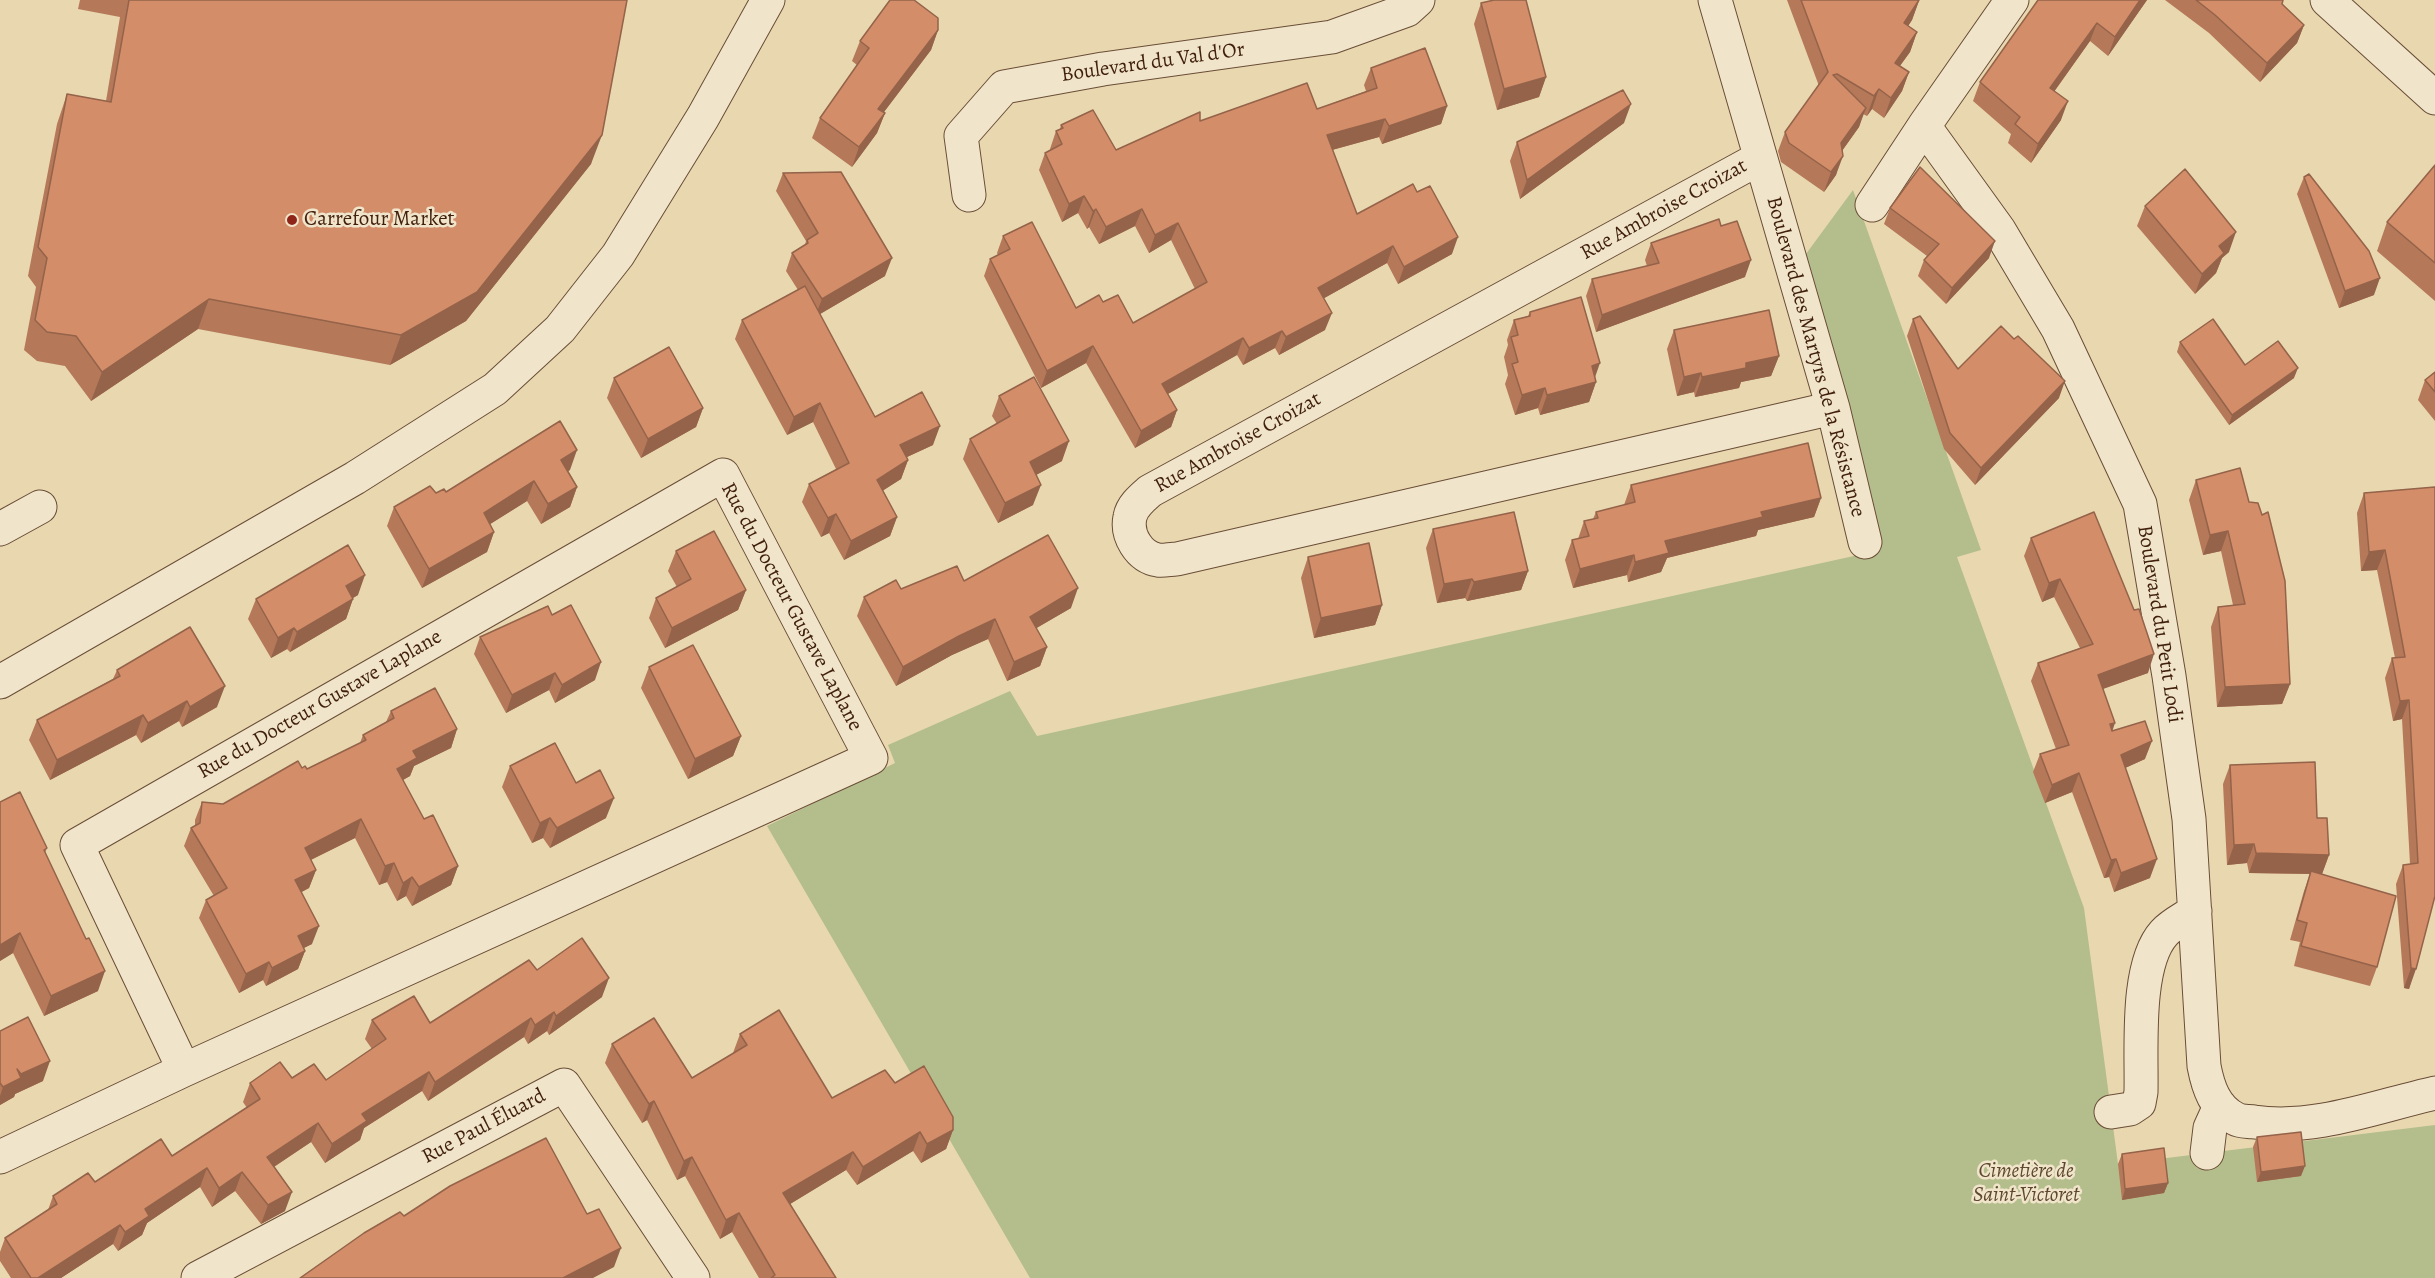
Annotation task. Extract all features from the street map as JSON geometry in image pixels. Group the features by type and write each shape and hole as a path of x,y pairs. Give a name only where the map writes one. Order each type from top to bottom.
{"street":[{"path":"0,682 355,478 495,389 560,329 618,255 703,117 768,0"},
{"name":"Boulevard du Val d'Or","path":"969,195 961,136 1004,87 1103,69 1332,37 1407,10 1418,0"},
{"name":"Boulevard des Martyrs de la Résistance","path":"1715,0 1833,408 1864,542"},
{"path":"1872,205 2012,0"},
{"path":"2327,0 2435,98"},
{"name":"Boulevard du Petit Lodi","path":"1924,126 1999,230 2058,329 2140,504 2169,676 2186,797 2204,1066 2208,1088 2220,1106"},
{"name":"Rue Ambroise Croizat","path":"1760,158 1150,491 1137,502 1130,517 1130,532 1135,545 1144,555 1158,560 1177,559 1833,408"},
{"name":"Rue du Docteur Gustave Laplane","path":"0,1157 184,1070 871,758 723,475 77,844 184,1070"},
{"path":"0,529 40,507"},
{"path":"2111,1112 2130,1109 2139,1103 2142,1001 2150,958 2164,933 2194,911"},
{"name":"Rue Paul Éluard","path":"198,1278 564,1084 693,1278"},
{"path":"2207,1153 2210,1128 2220,1106 2237,1120 2263,1124 2291,1124 2344,1116 2435,1093"}],"green space":[{"name":"Cimetière de Saint-Victoret","path":"1853,190 1981,550 1957,557 2084,908 2118,1164 2435,1125 2435,1278 1030,1278 767,826 895,763 888,745 1010,691 1037,736 1881,550 1803,258"}],"building":[{"name":"Carrefour Market","path":"129,0 627,0 602,135 477,292 401,335 209,299 102,372 76,336 47,332 35,320 47,258 38,247 67,94 111,102"},
{"path":"890,0 914,0 938,18 938,30 878,109 885,113 859,147 820,118 869,48 860,41"},
{"path":"1494,0 1526,0 1546,77 1504,89 1481,3"},
{"path":"1801,0 1919,0 1904,23 1917,32 1895,63 1909,72 1891,98 1879,89 1874,96 1837,74 1833,75 1866,108 1841,143 1843,156 1831,172 1789,143 1785,132 1828,72"},
{"path":"2038,0 2140,0 2115,37 2097,23 2050,88 2068,101 2038,144 2015,124 2020,117 1980,82"},
{"path":"2196,0 2283,0 2282,4 2304,25 2267,63"},
{"path":"1425,48 1447,106 1389,126 1385,119 1327,135 1357,214 1413,184 1417,192 1430,186 1458,237 1404,267 1393,246 1318,288 1332,313 1286,337 1282,331 1249,348 1243,338 1162,384 1177,410 1141,431 1093,346 1047,371 990,259 1010,249 1003,236 1032,222 1076,308 1099,295 1103,302 1118,295 1133,323 1207,282 1178,223 1155,235 1142,209 1106,227 1096,209 1093,211 1084,196 1069,204 1045,153 1062,144 1056,131 1063,128 1061,125 1093,110 1116,150 1200,112 1200,121 1307,83 1317,109 1377,88 1371,68"},
{"path":"1623,90 1631,104 1527,180 1517,142"},
{"path":"2435,165 2435,263 2387,222"},
{"path":"1920,167 1995,241 1952,288 1924,260 1939,244 1890,208"},
{"path":"2185,169 2236,232 2219,246 2224,253 2202,274 2145,206"},
{"path":"841,172 892,258 822,299 792,253 808,243 807,240 818,233 783,173"},
{"path":"2309,174 2369,251 2380,278 2345,291 2304,177"},
{"path":"1719,219 1721,226 1737,221 1751,260 1602,315 1592,279 1659,263 1651,243"},
{"path":"805,286 875,417 922,392 940,426 900,445 908,460 877,480 897,517 851,541 836,514 828,518 809,484 849,463 820,403 794,417 742,320"},
{"path":"1581,297 1600,363 1592,366 1596,382 1547,395 1545,388 1522,395 1512,364 1518,362 1511,337 1518,335 1514,320 1530,316 1530,312"},
{"path":"1769,310 1779,356 1746,363 1746,368 1702,377 1701,373 1684,377 1674,330"},
{"path":"1920,316 1958,369 2001,326 2014,339 2018,336 2065,381 1981,468 1950,433 1913,319"},
{"path":"2213,319 2245,365 2278,341 2298,368 2232,415 2180,342"},
{"path":"669,347 703,408 648,439 614,378"},
{"path":"2435,372 2435,392 2425,380"},
{"path":"1034,377 1069,441 1030,462 1041,485 1005,503 970,439 1010,416 999,396"},
{"path":"560,421 577,450 561,460 577,487 548,504 534,481 484,513 494,532 429,569 394,507 430,486 436,493 444,489 446,492"},
{"path":"1808,443 1821,498 1761,512 1763,517 1665,541 1669,553 1635,562 1634,555 1580,569 1572,540 1589,536 1584,521 1598,518 1596,512 1635,502 1631,485"},
{"path":"2240,468 2249,502 2258,503 2262,515 2268,512 2285,581 2290,684 2225,687 2218,607 2245,604 2228,531 2210,535 2196,480"},
{"path":"2435,487 2435,896 2416,969 2411,968 2403,865 2418,863 2409,700 2400,701 2392,658 2405,657 2385,550 2369,552 2364,493"},
{"path":"1514,512 1528,571 1474,582 1472,579 1444,584 1433,529"},
{"path":"2094,512 2134,610 2139,609 2154,654 2098,675 2115,723 2110,724 2112,731 2145,721 2152,741 2121,755 2157,859 2121,873 2116,859 2111,860 2079,773 2052,785 2040,754 2069,745 2038,663 2093,644 2060,579 2049,583 2031,538"},
{"path":"714,531 746,590 672,628 656,598 691,579 676,551"},
{"path":"1048,535 1078,588 1030,617 1047,647 1014,662 995,619 903,667 864,597 896,580 901,589 957,566 964,581"},
{"path":"1369,543 1382,605 1321,618 1308,557"},
{"path":"348,545 365,575 346,586 353,599 297,632 294,628 278,638 256,599"},
{"path":"571,605 601,662 562,685 555,673 512,695 480,637 548,606 552,615"},
{"path":"190,627 225,686 190,707 187,701 148,723 143,715 57,760 37,720 120,676 117,670"},
{"path":"693,645 741,736 695,759 649,667"},
{"path":"435,688 457,729 413,751 417,758 397,769 424,819 433,815 458,866 419,887 412,877 403,883 394,863 385,866 361,819 305,848 316,870 295,880 319,926 298,936 305,951 272,968 269,962 246,974 206,900 227,888 191,828 200,823 202,802 223,804 298,761 302,768 305,766 307,769 366,740 363,735 394,718 391,711"},
{"path":"555,743 576,783 600,770 614,798 557,828 550,818 540,823 510,766"},
{"path":"2315,762 2317,818 2327,818 2329,855 2256,853 2254,844 2234,845 2230,765"},
{"path":"20,792 47,848 44,850 86,939 89,938 105,971 51,996 20,933 0,945 0,802"},
{"path":"2311,871 2396,896 2377,967 2301,946 2307,923 2297,920"},
{"path":"582,938 609,978 556,1016 554,1012 535,1025 531,1018 435,1082 429,1072 362,1114 367,1121 332,1144 318,1123 267,1157 292,1192 268,1205 242,1172 219,1188 207,1168 145,1209 149,1216 125,1232 120,1225 38,1278 31,1278 5,1238 57,1204 53,1196 88,1173 95,1182 161,1139 172,1156 260,1099 250,1083 280,1062 292,1078 314,1064 326,1080 386,1039 372,1020 414,996 430,1023 529,960 537,970"},
{"path":"779,1010 832,1098 885,1070 895,1083 924,1066 953,1117 953,1130 927,1144 920,1132 863,1167 853,1152 783,1193 836,1278 771,1278 775,1275 739,1213 726,1220 692,1157 684,1161 654,1101 649,1104 612,1044 654,1018 692,1078 747,1045 740,1034"},
{"path":"28,1017 50,1061 21,1074 17,1069 21,1078 3,1087 0,1083 0,1031"},
{"path":"2301,1132 2305,1166 2261,1172 2257,1137"},
{"path":"546,1138 587,1214 599,1209 621,1248 563,1278 300,1278 364,1233 400,1212 404,1216 450,1186"},
{"path":"2164,1148 2168,1183 2125,1189 2122,1154"}],"place":[{"name":"Carrefour Market","path":"292,220"}]}
